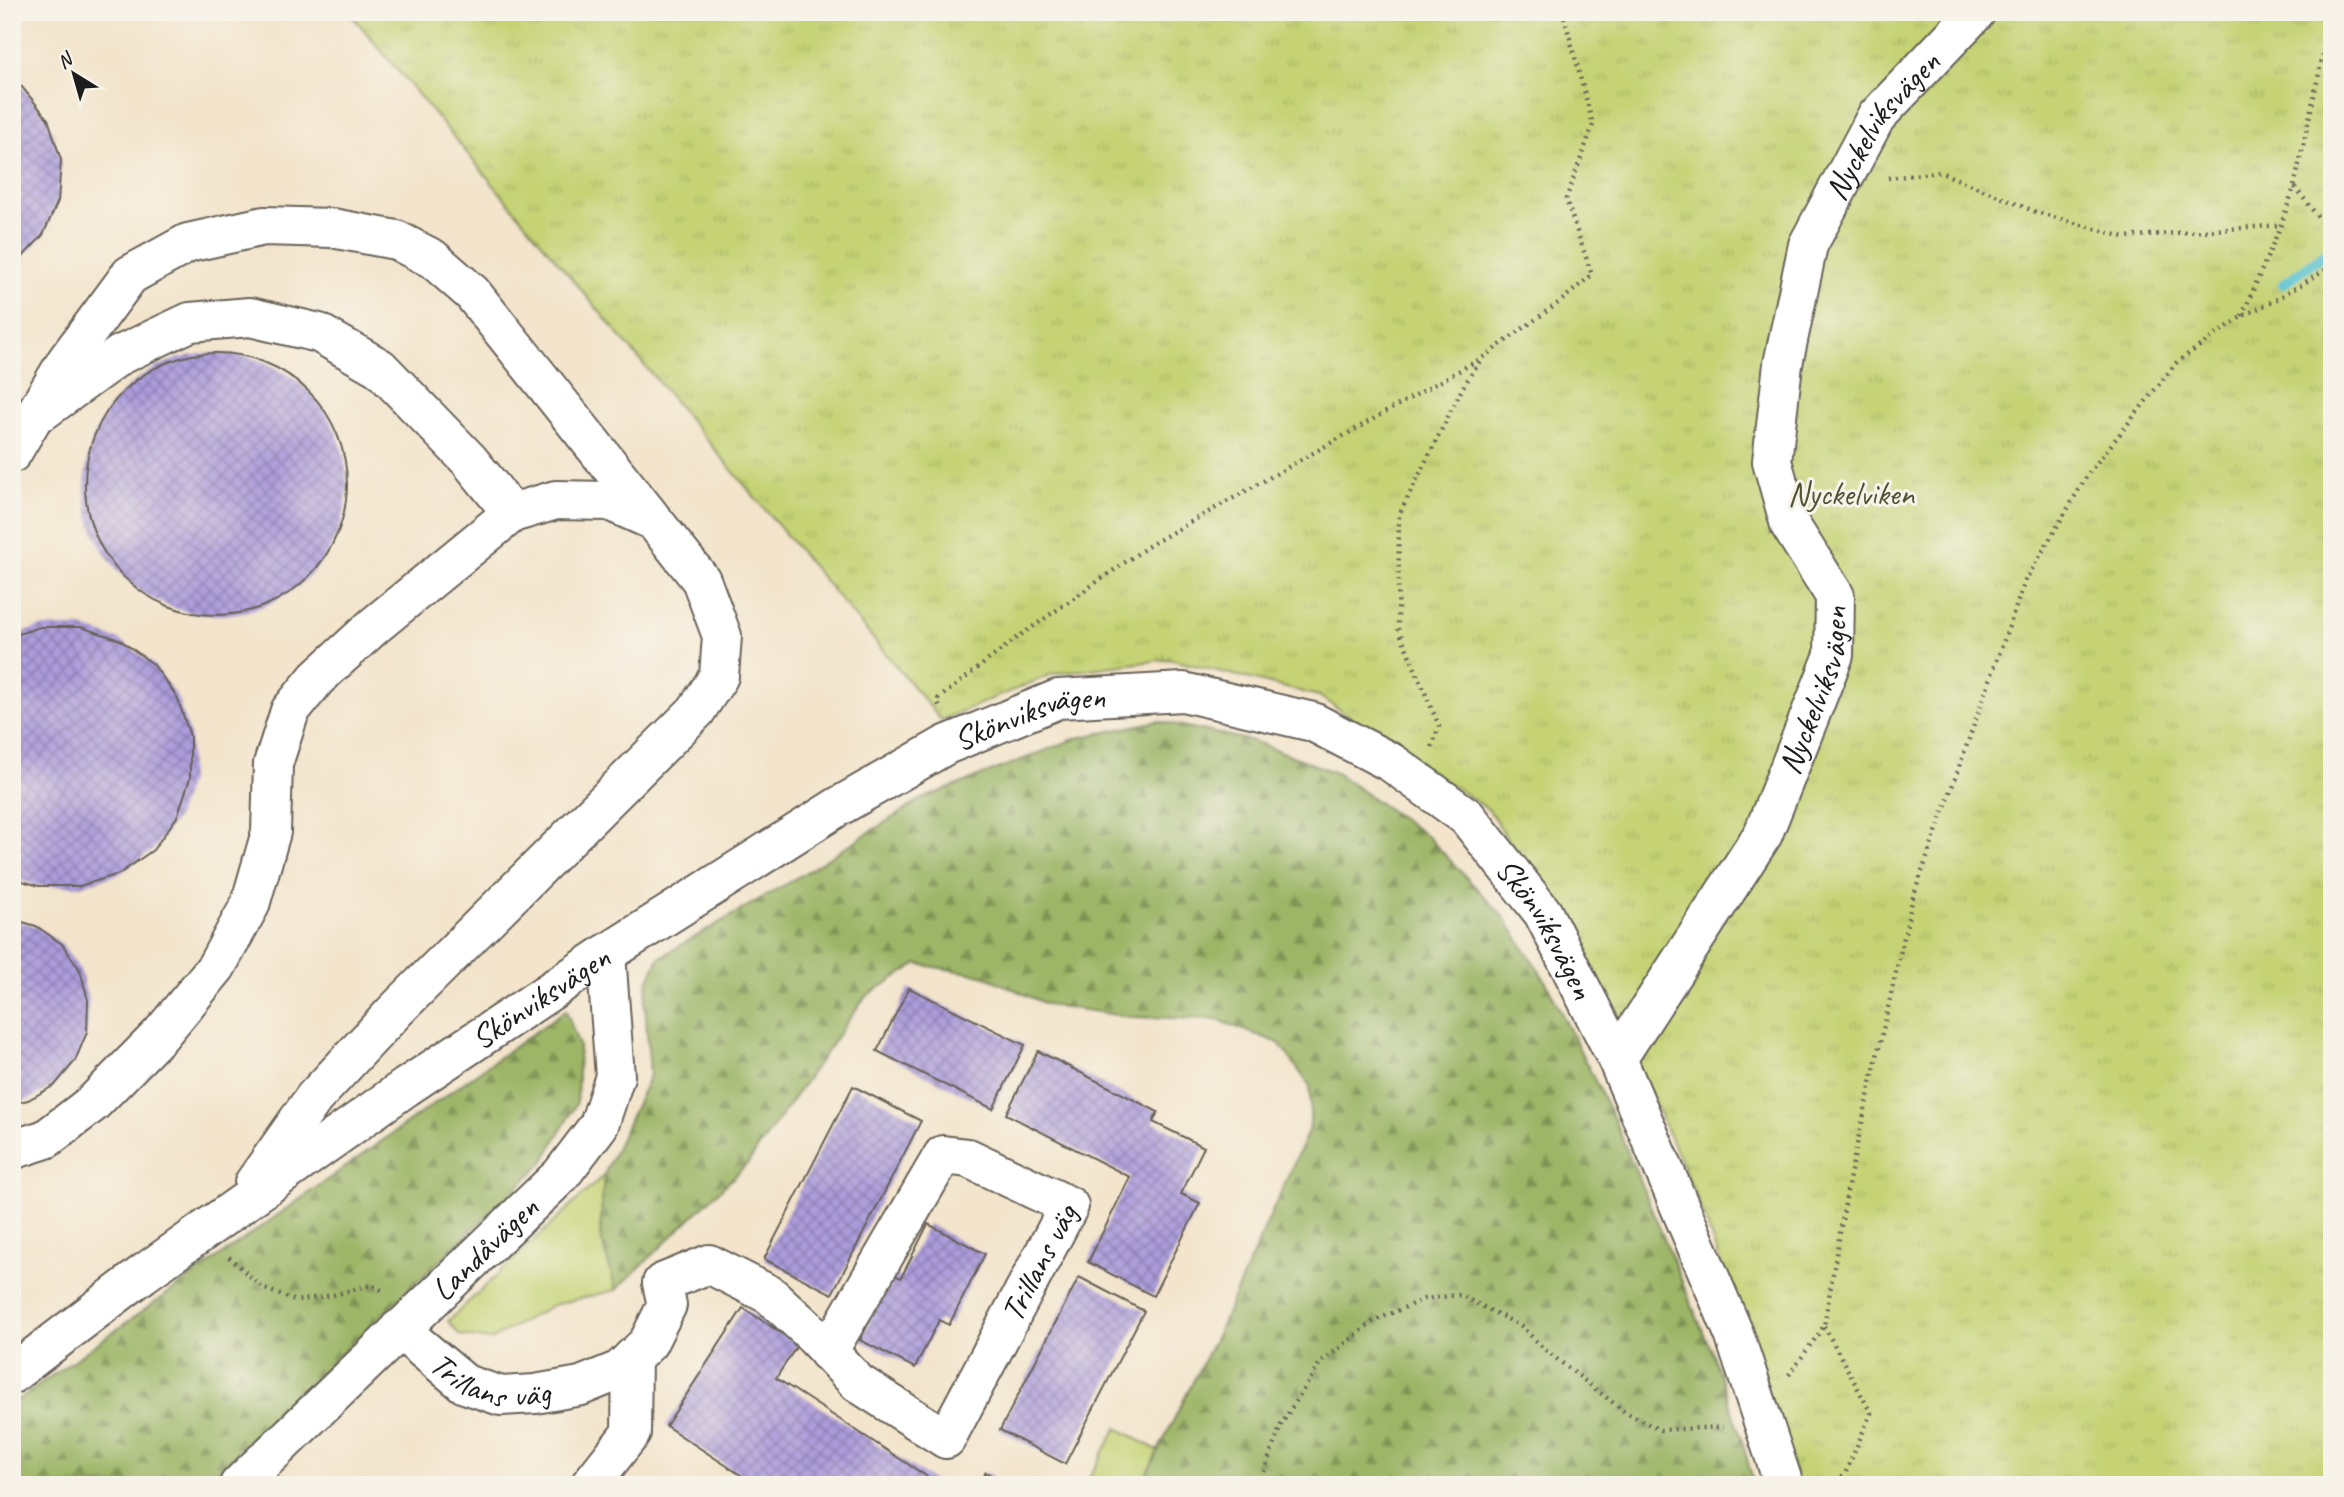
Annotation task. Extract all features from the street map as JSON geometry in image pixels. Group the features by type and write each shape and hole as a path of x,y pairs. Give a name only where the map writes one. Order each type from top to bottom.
{"street":[{"name":"Nyckelviksvägen","path":"1617,1059 1763,834 1834,655 1835,596 1790,525 1772,461 1783,363 1808,246 1876,117 1976,12"},
{"path":"12,453 67,360 130,275 188,243 264,226 332,228 396,240 433,259 472,293 701,580 722,636 719,676 696,710 396,1010 314,1098 235,1209"},
{"path":"34,417 120,355 190,322 250,317 319,333 380,368 469,460 512,513"},
{"path":"12,1150 46,1139 93,1103 161,1034 216,967 250,905 271,832 273,764 290,712 317,678 374,626 512,513 556,500 609,501 654,521"},
{"name":"Skönviksvägen","path":"12,1374 199,1235 406,1087 606,954 836,808 946,745 1058,699 1183,692 1313,722 1392,763 1467,817 1543,913 1617,1059 1734,1334 1784,1485"},
{"name":"Landåvägen","path":"239,1485 561,1175 599,1125 615,1076 606,954"},
{"name":"Trillans väg","path":"399,1329 465,1384 501,1396 535,1394 581,1386 620,1370 648,1343 667,1305 662,1283 709,1264 770,1295 858,1383 946,1438 1069,1206 968,1158 943,1155 828,1352"},
{"path":"590,1485 631,1433 632,1358"}],"path":[{"path":"946,745 937,699 1018,637 1150,545 1261,485 1482,358 1592,275 1566,199 1593,125 1563,12"},
{"path":"2241,317 2281,225 2294,187 2324,50 2322,12"},
{"path":"1842,183 1940,172 2036,212 2124,237 2281,225"},
{"path":"2294,187 2322,222 2332,226"},
{"path":"1785,1381 1824,1326 1849,1180 1913,897 2025,581 2088,474 2177,362 2241,317 2332,266"},
{"path":"1419,783 1439,726 1398,628 1399,515 1463,387 1482,358"},
{"path":"199,1235 263,1288 296,1301 371,1285 398,1299 399,1329"},
{"path":"1259,1485 1281,1425 1321,1363 1374,1321 1424,1299 1460,1295 1521,1326 1544,1349 1625,1412 1660,1430 1723,1427"},
{"path":"1824,1326 1871,1413 1844,1476 1830,1485"}],"green space":[{"name":"Nyckelviken","path":"349,12 2332,12 2332,1485 1799,1485 1700,1205 1604,989 1489,810 1319,696 1169,659 1052,674 941,720"},
{"path":"1158,721 1253,741 1336,773 1427,836 1504,917 1545,980 1613,1117 1715,1360 1754,1485 1141,1485 1220,1328 1310,1127 1310,1086 1279,1043 1215,1019 1130,1017 1046,1004 982,975 917,964 865,997 747,1164 616,1290 600,1234 604,1175 650,1075 645,1003 648,981 659,958 803,874 922,799 1077,738"},
{"path":"566,1010 579,1046 577,1102 542,1164 202,1485 12,1485 12,1404"},
{"path":"604,1175 600,1234 616,1290 553,1305 490,1340 460,1335 448,1321"},
{"path":"1117,1428 1159,1451 1141,1485 1085,1485"}],"building":[{"path":"12,81 22,87 48,119 61,160 58,201 43,235 12,265"},
{"path":"216,353 242,355 266,363 289,375 309,391 325,411 337,434 345,458 345,510 337,534 325,557 309,577 289,593 266,605 242,613 216,615 190,613 166,605 143,593 123,577 107,557 95,534 87,510 85,484 87,458 95,434 107,411 123,391 143,375 166,363 190,355"},
{"path":"40,627 81,627 120,640 153,664 177,697 190,736 190,778 177,817 153,850 119,874 80,886 39,886 12,878 12,636"},
{"path":"12,919 36,926 62,944 80,970 88,1000 87,1032 75,1061 55,1085 28,1100 12,1104"},
{"path":"909,988 1025,1045 993,1109 877,1051"},
{"path":"1038,1051 1158,1112 1153,1122 1204,1147 1181,1194 1200,1203 1153,1296 1088,1262 1130,1177 1006,1114"},
{"path":"853,1086 921,1121 832,1294 764,1259"},
{"path":"928,1224 985,1254 949,1325 939,1320 915,1368 860,1340 893,1274 901,1278"},
{"path":"1079,1277 1144,1311 1065,1464 1000,1430"},
{"path":"743,1308 798,1344 776,1378 940,1485 756,1485 666,1426"},
{"path":"986,1472 1005,1485 977,1485"},
{"path":"453,1479 456,1485 439,1485 439,1484"}],"waterway":[{"path":"2283,284 2330,250"}]}
